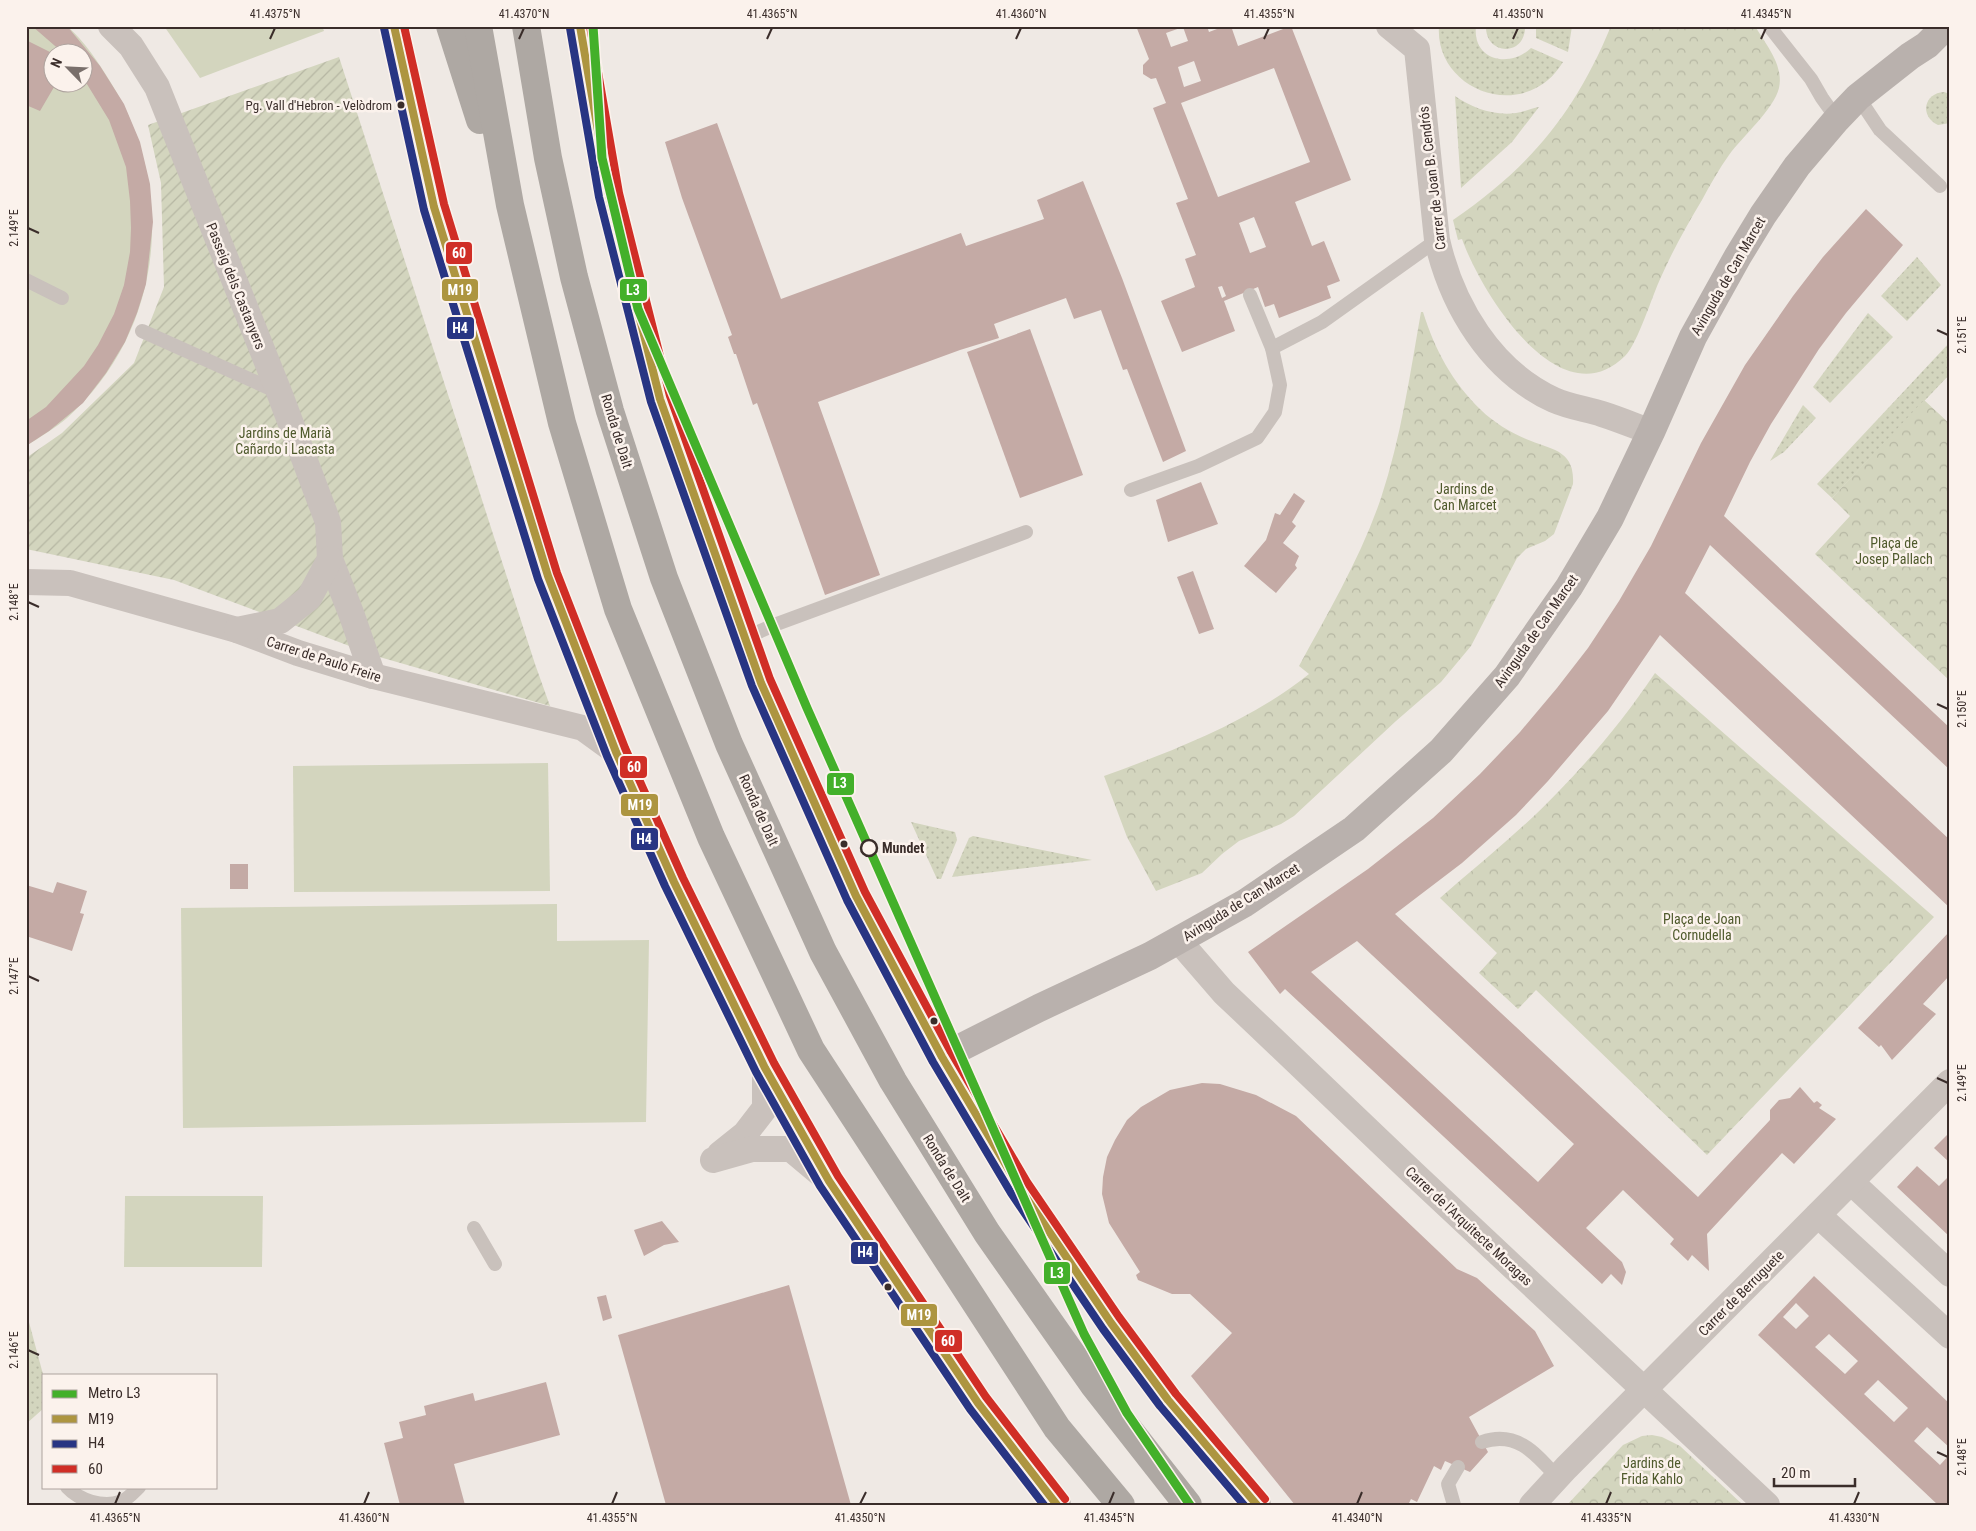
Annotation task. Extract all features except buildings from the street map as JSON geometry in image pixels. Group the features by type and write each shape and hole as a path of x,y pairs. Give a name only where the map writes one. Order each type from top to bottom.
{"highway":[{"path":"450,26 513,223"},
{"path":"478,26 513,223 562,423 618,610 711,836 807,1041 1057,1428 1121,1505"},
{"name":"Ronda de Dalt","path":"526,26 554,186 574,277 610,411 664,578 733,754 823,952 898,1089 987,1233 1093,1384 1188,1505"}],"street":[{"name":"Passeig dels Castanyers","path":"111,26 131,46 157,86 279,392 328,522 330,559 352,613 372,676"},
{"path":"394,26 434,207 548,576 616,752 674,882 765,1068 829,1181 978,1403 1057,1505"},
{"path":"580,26 609,195 660,399 761,683 856,896 942,1057 1019,1187 1111,1323 1168,1400 1257,1505"},
{"name":"Carrer de Joan B. Cendrós","path":"1389,26 1414,38 1437,240 1451,288 1462,310 1491,352 1510,371 1531,387 1553,399 1577,408 1602,414 1652,432"},
{"name":"Avinguda de Can Marcet","path":"942,1057 1179,941 1245,903 1354,829 1441,751 1507,676 1569,587 1610,518 1652,432 1684,355 1738,256 1763,215 1797,166 1837,119 1858,98 1938,44 1946,26"},
{"path":"237,630 280,621 309,598 330,559"},
{"name":"Carrer de Paulo Freire","path":"26,582 70,583 237,630 298,654 372,676 583,728 616,752"},
{"name":"Carrer de l'Arquitecte Moragas","path":"1179,941 1224,993 1767,1505"},
{"path":"765,1068 765,1108 744,1134 713,1160 752,1149 790,1149 829,1181"},
{"name":"Carrer de Berruguete","path":"1532,1505 1950,1082"},
{"path":"1851,1182 1950,1274"},
{"path":"1818,1215 1950,1336"}],"lane":[{"path":"1769,26 1811,79 1837,119"},
{"path":"1858,98 1880,130 1940,186"},
{"path":"1272,348 1322,322 1437,240"},
{"path":"26,280 62,298"},
{"path":"1131,490 1198,466 1257,438 1275,412 1280,385 1272,348 1250,295"},
{"path":"142,331 279,392"},
{"path":"745,638 783,622 1026,532"},
{"path":"474,1228 495,1264"},
{"path":"1482,1442 1512,1439 1535,1454 1557,1478"},
{"path":"1454,1505 1448,1484 1458,1467"},
{"path":"68,1488 80,1497 108,1504 120,1502 138,1488"}],"green space":[{"path":"26,26 67,26 83,42 42,42 42,92 92,92 92,54 102,68 132,125 146,169 152,214 150,259 141,303 124,345 99,383 67,418 26,446"},
{"path":"164,26 322,26 324,31 200,78"},
{"path":"1439,26 1476,26 1476,38 1480,47 1494,58 1513,58 1531,48 1563,62 1551,77 1536,88 1519,94 1502,95 1485,92 1470,85 1456,74 1446,60 1440,44"},
{"path":"1486,26 1525,26 1524,36 1513,48 1505,49 1492,43 1487,36"},
{"path":"1536,26 1572,26 1568,52 1536,38"},
{"path":"1611,26 1755,26 1777,63 1780,80 1779,88 1771,105 1725,160 1675,247 1630,350 1625,356 1600,372 1574,372 1549,361 1526,341 1504,316 1471,261 1462,239 1458,240 1453,220 1505,180 1547,136 1582,86"},
{"name":"Jardins de Marià Cañardo i Lacasta","path":"339,57 550,706 376,656 174,580 26,549 26,458 62,433 134,363 164,287 161,183 148,125"},
{"path":"1944,92 1950,94 1950,123 1938,125 1928,116 1926,106 1932,96"},
{"path":"1455,96 1469,104 1492,112 1508,114 1539,107 1512,142 1461,188"},
{"path":"1917,257 1941,285 1907,321 1881,296"},
{"name":"Jardins de Can Marcet","path":"1421,312 1423,312 1439,352 1453,377 1481,410 1496,423 1514,433 1560,452 1566,457 1573,472 1573,484 1554,534 1545,541 1526,549 1517,558 1471,646 1441,682 1294,816 1281,824 1239,841 1202,873 1156,891 1127,837 1104,776 1211,733 1262,706 1309,674 1299,666 1354,563 1381,498 1400,429"},
{"path":"1868,313 1893,337 1830,403 1813,387"},
{"path":"1950,342 1950,374 1832,498 1817,484"},
{"name":"Plaça de Josep Pallach","path":"1924,400 1950,424 1950,681 1815,554 1850,516 1832,498"},
{"path":"1803,405 1816,418 1784,452 1770,461"},
{"name":"Plaça de Joan Cornudella","path":"1655,673 1934,917 1707,1155 1536,990 1518,1009 1479,973 1497,953 1440,898 1516,833 1559,791 1610,734"},
{"path":"548,763 550,891 294,892 293,766"},
{"path":"911,822 955,832 957,840 941,879 937,879"},
{"path":"973,836 1092,860 952,877 969,838"},
{"path":"557,904 557,941 649,940 646,1122 183,1128 181,908"},
{"path":"125,1196 263,1196 262,1267 124,1267"},
{"path":"26,1311 43,1374 42,1410 26,1424"},
{"name":"Jardins de Frida Kahlo","path":"1642,1436 1662,1437 1680,1446 1743,1505 1567,1505 1623,1445"}],"metro line":[{"name":"L3","path":"593,26 602,158 638,309 807,708 1084,1334 1127,1413 1190,1505"}],"transit line":[{"name":"M19","path":"394,26 434,207 548,576 616,752 674,882 765,1068 829,1181 978,1403 1057,1505"},
{"name":"60","path":"404,26 444,204 557,573 625,748 683,878 774,1063 838,1176 986,1397 1065,1499"},
{"name":"M19","path":"580,26 609,195 660,399 761,683 856,896 942,1057 1019,1187 1111,1323 1168,1400 1257,1505"},
{"name":"60","path":"590,26 619,193 670,396 770,679 865,892 951,1052 1027,1182 1119,1317 1176,1394 1265,1499"},
{"name":"H4","path":"384,28 424,210 538,579 607,756 665,886 756,1072 820,1186 970,1409 1044,1505"},
{"name":"H4","path":"570,28 599,197 651,402 752,686 847,900 933,1062 1011,1193 1103,1329 1160,1406 1244,1505"}],"place":[{"name":"Pg. Vall d'Hebron - Velòdrom","path":"401,105"},
{"name":"Mundet","path":"869,848"}]}
